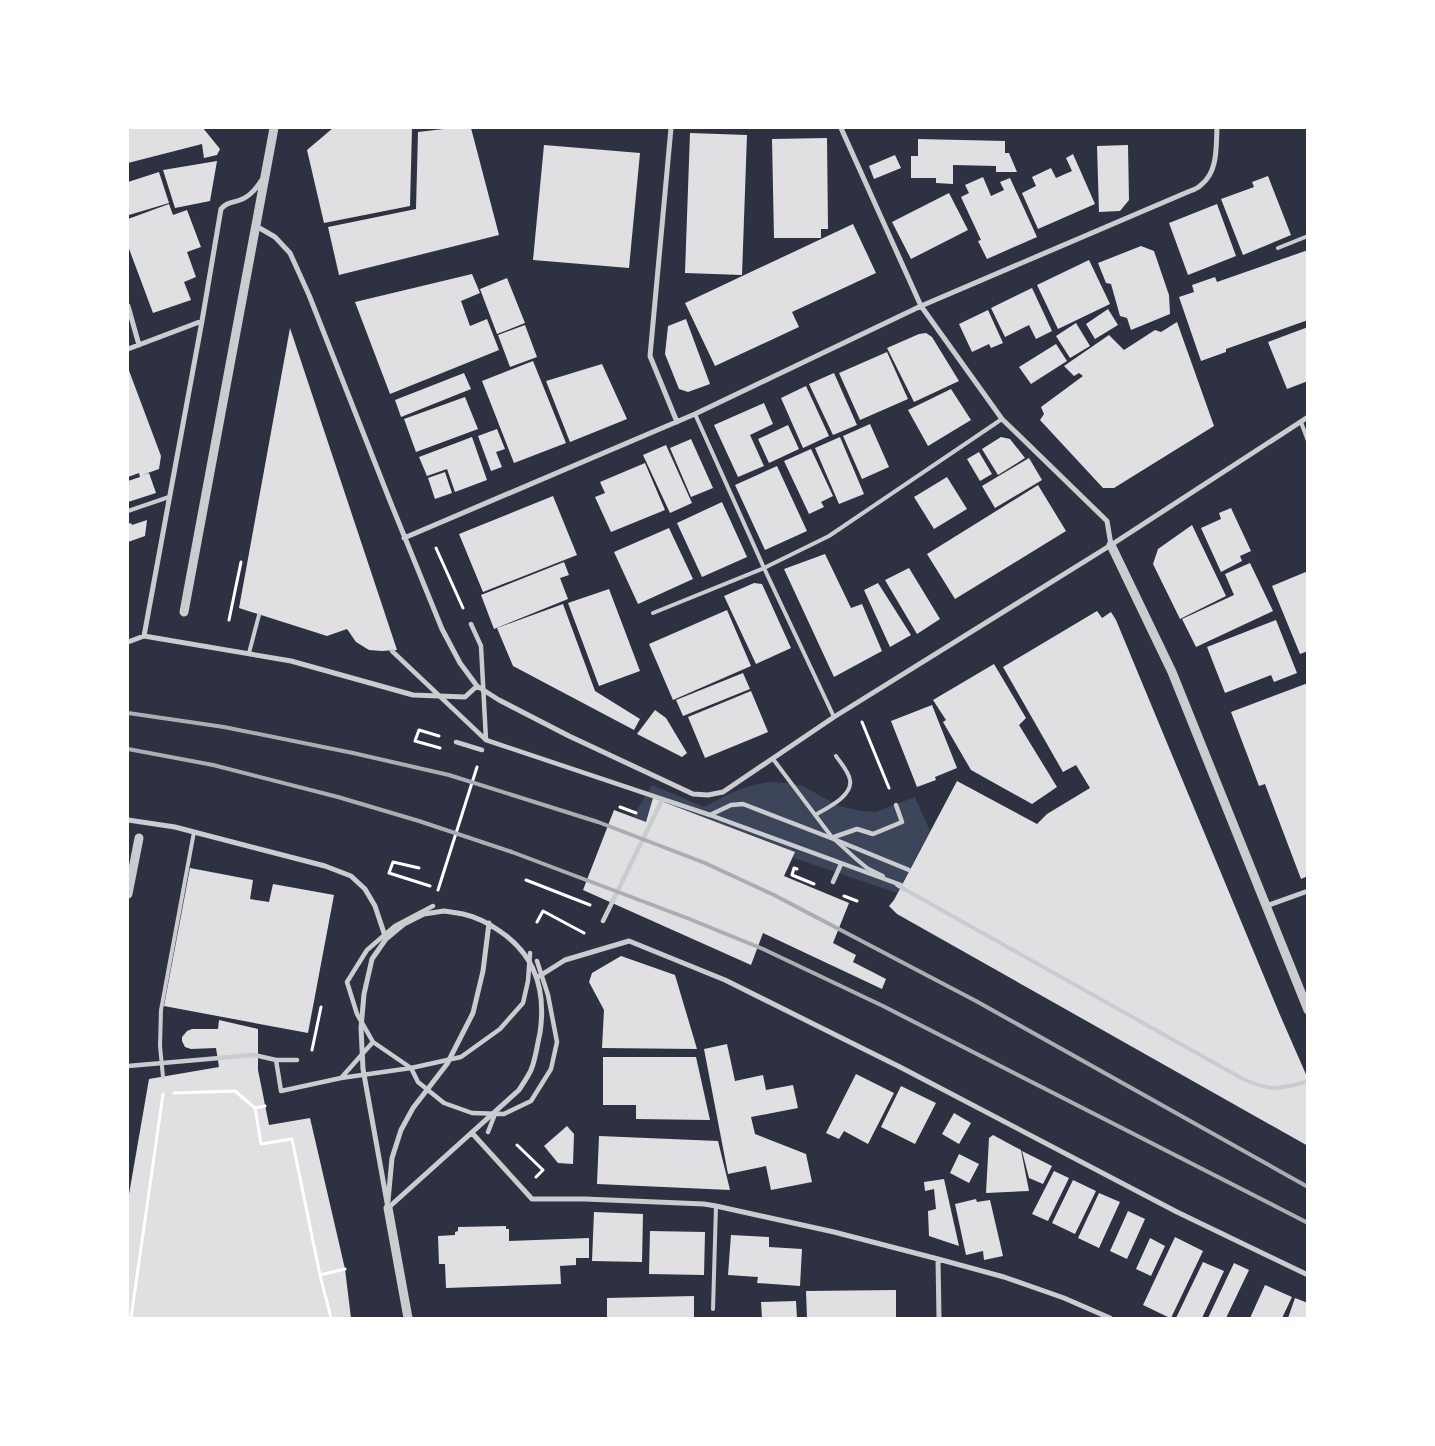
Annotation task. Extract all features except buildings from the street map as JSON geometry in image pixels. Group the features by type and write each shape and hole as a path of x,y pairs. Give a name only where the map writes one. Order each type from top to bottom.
{"street":[{"path":"184,612 274,128"},
{"path":"671,128 650,356 677,422"},
{"path":"841,128 921,306 1002,419 1107,521 1111,544 1172,672 1308,1010"},
{"path":"404,538 695,414 921,306 1190,192 1201,185 1210,174 1215,162 1217,128"},
{"path":"144,636 221,209 226,204 241,200 257,189 264,176"},
{"path":"255,225 275,237 290,254 312,304 442,629 460,663 477,686 499,700 569,736 693,794 708,795 723,792 834,717 1111,544 1308,417"},
{"path":"128,306 139,345"},
{"path":"128,349 202,321"},
{"path":"471,624 481,646 486,740"},
{"path":"128,642 144,636 249,653 291,661 413,695 465,697 477,686"},
{"path":"392,651 486,740 710,815 901,885"},
{"path":"456,742 482,750"},
{"path":"603,921 662,800"},
{"path":"710,815 731,805 743,804 909,870"},
{"path":"832,838 857,829 872,834 902,822 896,805"},
{"path":"128,820 175,827 325,866 351,876 365,889 375,906 386,940"},
{"path":"128,894 139,838"},
{"path":"833,882 841,864"},
{"path":"1266,906 1308,891"},
{"path":"433,906 394,926 367,950 347,982 357,1014 373,1042 410,1068 418,1082 444,1103 472,1113 504,1114 531,1101 551,1069 558,1042 548,995 537,961"},
{"path":"388,1208 519,1090 531,1070 537,1050 542,1021 538,977 525,953 510,938 489,923 465,914 444,911 424,914 404,924 386,940 372,959 364,994 361,1028 363,1069 388,1208 408,1318"},
{"path":"388,1208 392,1158 401,1130 413,1108 447,1064 473,1013 483,971 489,923"},
{"path":"538,977 565,960 629,940 725,980 900,1067 1177,1212 1308,1276"},
{"path":"276,1060 281,1091 341,1078 410,1068 461,1057 500,1029 523,1003 528,981 530,953"},
{"path":"341,1078 373,1042"},
{"path":"128,1066 254,1055 276,1060 297,1060"},
{"path":"488,1132 495,1114"},
{"path":"472,1133 532,1199 585,1199 716,1206 834,1232 938,1259 1022,1283 1064,1298 1110,1318"},
{"path":"938,1259 939,1318"}],"lane":[{"path":"1278,248 1308,236"},
{"path":"695,414 834,717"},
{"path":"653,614 764,568 829,536 1002,419"},
{"path":"1301,422 1308,441"},
{"path":"128,511 169,497"},
{"path":"249,653 259,614"},
{"path":"816,815 847,794 850,788 850,778 836,756"},
{"path":"773,759 831,836 867,868 1243,1079 1274,1089 1308,1081"},
{"path":"163,1077 160,1046 161,1010 194,832"},
{"path":"713,1309 716,1206"}],"path":[{"path":"436,548 471,624"},
{"path":"229,620 241,562"},
{"path":"861,721 896,805"},
{"path":"447,751 415,741 419,730 456,742"},
{"path":"433,906 482,750"},
{"path":"419,868 393,862 389,873 438,889"},
{"path":"526,880 607,912"},
{"path":"537,922 543,911 584,933"},
{"path":"576,937 603,921"},
{"path":"297,1060 310,1057 321,1007"},
{"path":"172,1093 236,1091 255,1108 261,1144 292,1139 331,1318"},
{"path":"131,1318 163,1093"},
{"path":"255,1108 265,1106"},
{"path":"320,1274 345,1269"}],"shaded area":[{"path":"770,782 803,786 839,806 861,811 876,812 915,797 930,831 897,893 785,855 625,830 652,785 704,807 744,788"}],"railway":[{"path":"128,713 224,727 449,775 598,822 705,863 774,895 976,1001 1308,1187"},
{"path":"128,749 213,765 338,797 419,821 512,852 687,918 763,949 883,1006 1308,1223"}]}
